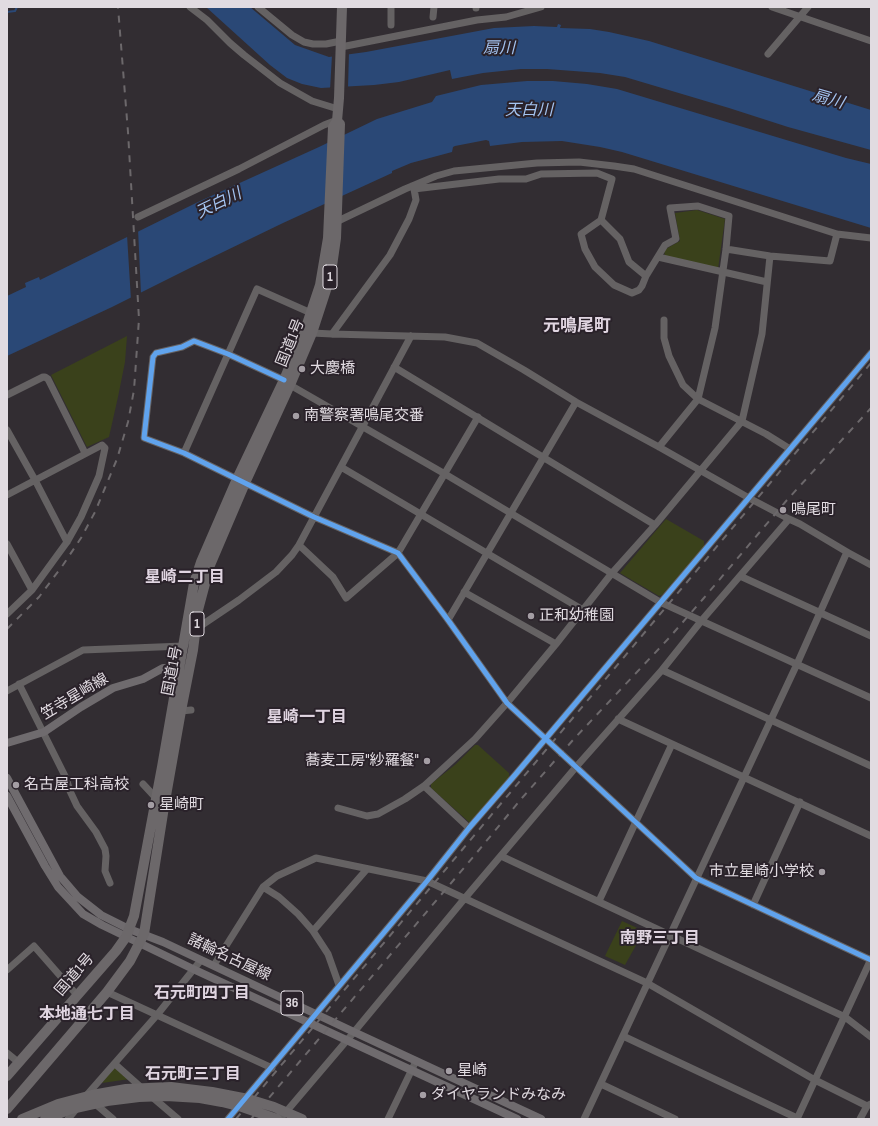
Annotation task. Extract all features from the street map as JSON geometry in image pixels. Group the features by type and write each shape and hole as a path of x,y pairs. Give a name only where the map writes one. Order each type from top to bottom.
{"highway":[{"name":"国道1号","path":"7,1076 98,972 128,933 134,916 194,583 201,562 287,382 327,287 331,273 336,238 334,221 342,7"},
{"name":"国道1号","path":"308,332 311,313 320,285 334,221"},
{"name":"国道1号","path":"7,1109 107,992 130,961 141,939 186,710 198,610 210,565 241,481"},
{"path":"22,1119 58,1104 92,1095 126,1089 171,1087 212,1092 248,1099 274,1107 302,1119"},
{"path":"45,1119 71,1110 107,1101 139,1097 166,1096 222,1102 277,1119"}],"main road":[{"name":"笠寺星崎線","path":"7,743 44,732 113,688 143,679 163,668 179,669"},
{"name":"諸輪名古屋線","path":"7,778 60,876 78,897 128,933"},
{"name":"諸輪名古屋線","path":"7,796 58,887 83,914 102,925 128,933 141,939 193,969 517,1119"},
{"name":"諸輪名古屋線","path":"141,939 163,942 541,1119"}],"street":[{"path":"190,7 207,20 244,55 280,82 312,101 338,109"},
{"path":"258,7 292,35 304,42 341,46 477,20 506,17 541,7"},
{"path":"391,7 391,25"},
{"path":"433,17 434,7"},
{"path":"772,7 871,41"},
{"path":"768,54 808,7"},
{"path":"138,217 239,169 324,125 337,123"},
{"path":"334,221 436,176 454,171 536,163 579,162 614,166 649,174 837,234 871,238"},
{"path":"413,187 526,178 540,174 597,173 612,179 601,220 581,234 585,249 595,267 614,285 632,293 639,290 642,286 646,276 665,245 676,239 670,208 698,206 729,216 715,328 698,399 659,447"},
{"path":"332,334 390,254 409,219 416,200 413,187"},
{"path":"601,220 620,239 629,262 646,276"},
{"path":"726,249 770,256 830,261 837,234"},
{"path":"658,256 767,282"},
{"path":"338,808 367,816 378,814 405,799 424,786 475,738 507,703 612,573 742,421 762,334 770,256"},
{"path":"184,454 257,289 311,313"},
{"path":"664,320 664,338 669,356 683,385 698,399 766,434 790,449"},
{"path":"308,332 445,337 477,343 576,402 749,498 800,524 871,565"},
{"path":"7,691 83,650 183,646 196,629 239,600 276,572 299,545 411,336"},
{"path":"623,1036 797,1119 871,960 696,878 507,703 398,553 314,517 184,454 144,438 153,357 156,353 182,347 194,342 228,354 287,382 660,602 871,698"},
{"path":"228,1119 427,881 469,828 871,353"},
{"path":"394,367 655,524"},
{"path":"7,395 43,377 46,377 85,453"},
{"path":"448,620 576,402"},
{"path":"299,545 333,577 346,598 398,553 478,417"},
{"path":"7,430 67,542"},
{"path":"7,495 85,453 102,445 105,448 98,476 81,517 67,542 32,590 7,614"},
{"path":"341,467 583,610"},
{"path":"280,1119 576,767 662,670 702,620 789,519"},
{"path":"7,544 32,590"},
{"path":"584,1119 797,664 847,552"},
{"path":"740,576 871,636"},
{"path":"464,592 556,644"},
{"path":"662,670 871,766"},
{"path":"19,684 66,778 76,806 96,832 105,849 105,871 110,883"},
{"path":"618,719 871,836"},
{"path":"598,901 672,744"},
{"path":"143,784 156,798"},
{"path":"424,786 469,828"},
{"path":"753,905 800,802"},
{"path":"501,856 845,1017 871,1037"},
{"path":"214,966 263,887 278,876 316,858 427,881 647,983 815,1080 869,1105 860,1119"},
{"path":"312,931 367,868"},
{"path":"263,887 278,897 298,914 312,931 328,954 339,985"},
{"path":"7,970 34,946 77,995"},
{"path":"68,1119 86,1096 157,1015 201,960"},
{"path":"107,992 272,1068"},
{"path":"7,1053 18,1062"},
{"path":"388,1119 416,1061"},
{"path":"115,1064 178,1119"},
{"path":"600,1084 675,1119"},
{"path":"86,1096 113,1119"}],"green space":[{"path":"697,210 725,219 718,269 665,257 664,250 680,241 675,213"},
{"path":"127,336 125,362 109,437 87,447 51,375"},
{"path":"666,519 704,541 704,547 662,595 659,596 620,573"},
{"path":"475,745 478,745 509,773 509,778 470,823 431,788 431,784 456,764"},
{"path":"622,921 644,931 625,965 605,956"},
{"path":"115,1066 130,1079 102,1083"}],"water":[{"name":"扇川","path":"206,7 250,7 295,45 329,57 366,52 494,28 534,26 557,27 558,24 561,25 560,28 590,29 609,32 649,41 871,110 871,150 788,127 625,77 600,73 547,69 521,69 483,73 452,79 450,70 399,82 374,85 321,88 302,84 287,78 270,65"},
{"name":"天白川","path":"527,81 553,81 587,84 617,89 846,158 871,164 871,228 622,152 562,141 522,142 490,146 489,141 486,140 455,146 453,147 452,152 411,163 392,171 392,173 283,223 112,307 7,356 7,296 26,287 25,283 39,277 40,280 200,201 377,119 432,102 436,96 481,85"}],"pier":[{"path":"349,52 348,88 330,90 331,54"},
{"path":"138,229 141,294 131,300 127,235"}],"waterway":[{"path":"7,12 15,11 17,7"}],"railway":[{"path":"7,629 39,597 81,538 95,512 117,459 128,422 134,390 139,319 128,132 118,7"},
{"path":"236,1119 871,363"},
{"path":"251,1119 522,798 573,740 669,638 787,500 871,408"}],"cycle path":[{"path":"284,380 228,354 194,341 182,347 156,353 153,357 144,438 184,453 314,517 398,553 507,703 696,878 871,960"},
{"path":"228,1119 427,881 469,828 871,353"}],"place":[{"name":"大慶橋","path":"302,369"},
{"name":"南警察署鳴尾交番","path":"296,416"},
{"name":"鳴尾町","path":"783,510"},
{"name":"正和幼稚園","path":"531,616"},
{"name":"蕎麦工房\"紗羅餐\"","path":"427,761"},
{"name":"名古屋工科高校","path":"16,785"},
{"name":"星崎町","path":"151,805"},
{"name":"市立星崎小学校","path":"822,872"},
{"name":"星崎","path":"449,1071"},
{"name":"ダイヤランドみなみ","path":"423,1095"}],"district":[{"name":"元鳴尾町","path":"577,327"},
{"name":"星崎二丁目","path":"185,578"},
{"name":"星崎一丁目","path":"307,718"},
{"name":"南野三丁目","path":"660,939"},
{"name":"石元町四丁目","path":"202,994"},
{"name":"本地通七丁目","path":"87,1015"},
{"name":"石元町三丁目","path":"193,1075"}]}
